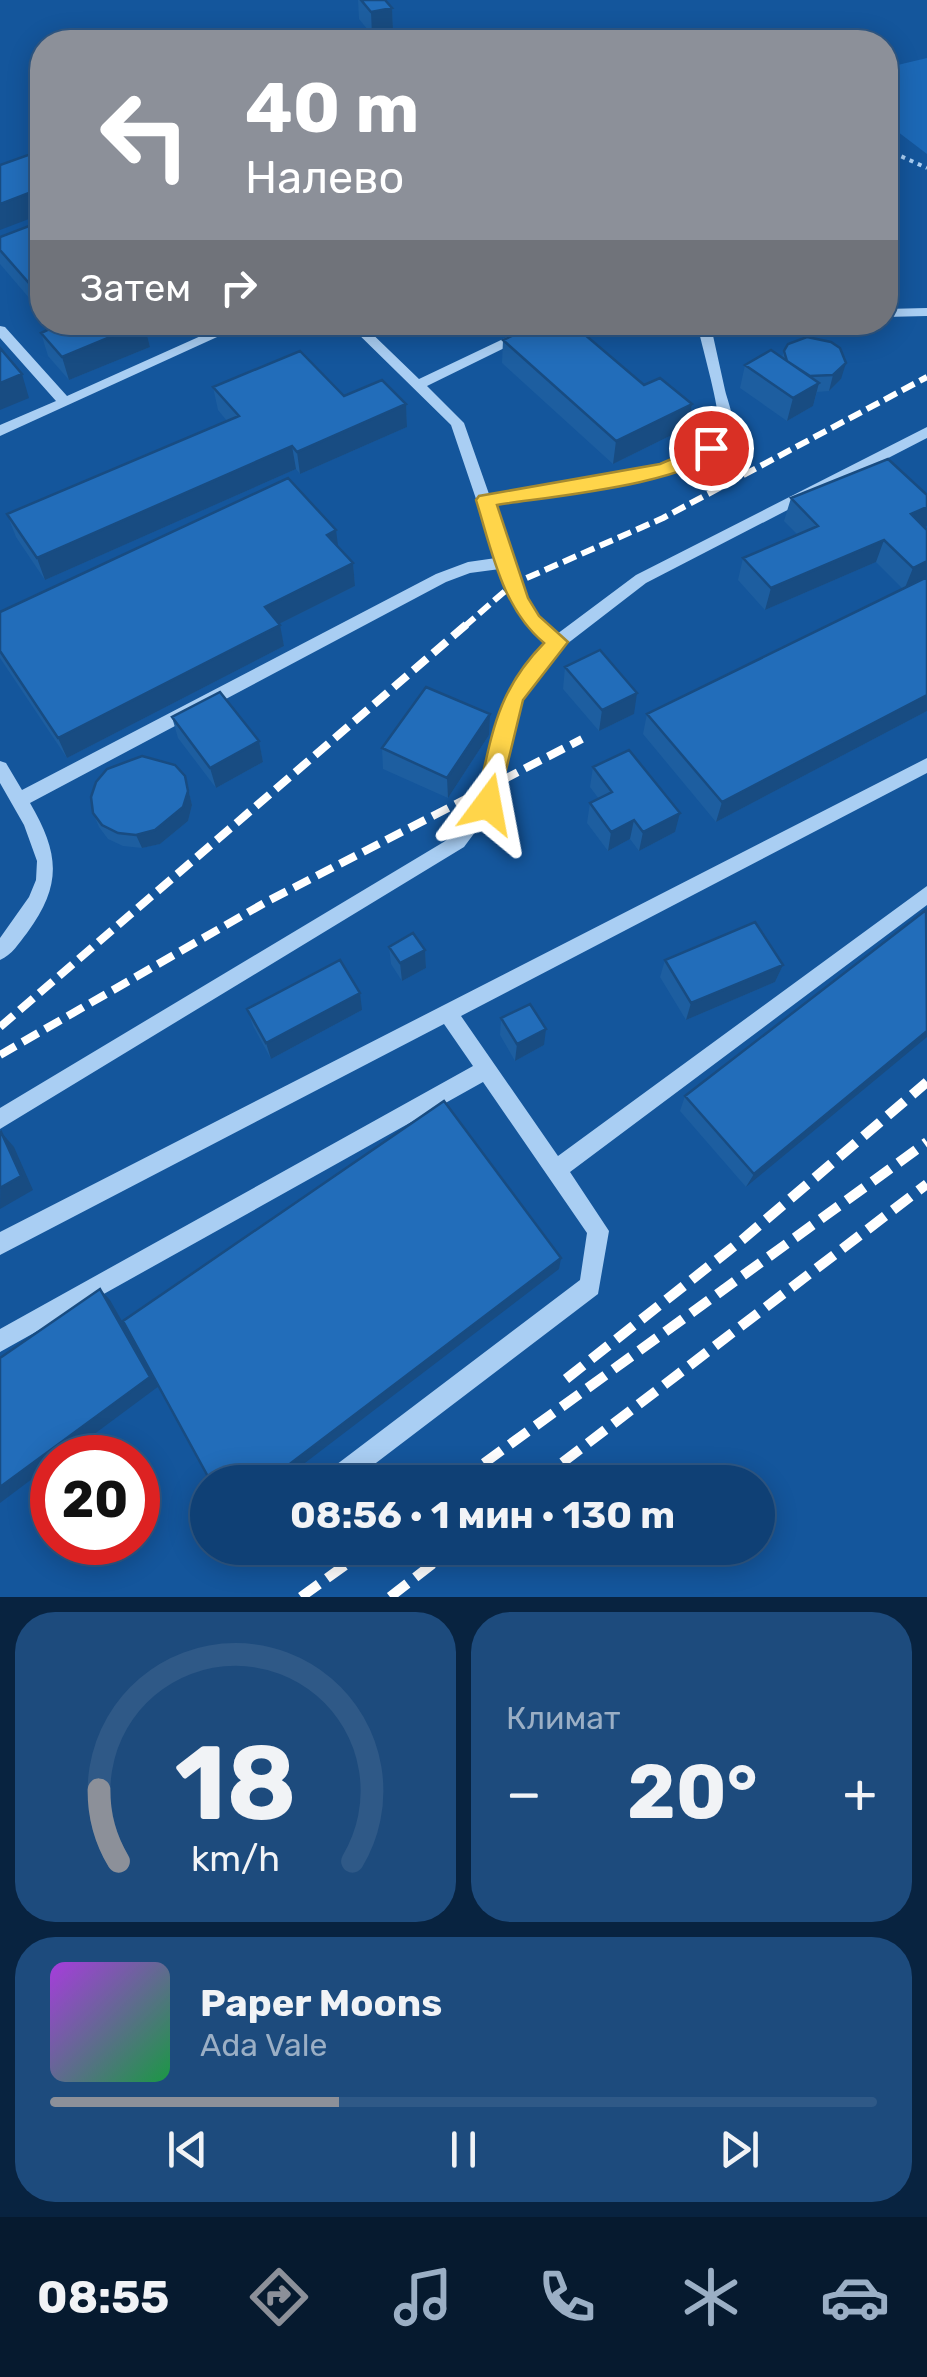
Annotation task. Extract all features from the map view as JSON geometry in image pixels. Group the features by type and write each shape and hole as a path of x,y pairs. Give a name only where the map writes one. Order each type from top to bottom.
{"street":[{"path":"898,313 927,312"},
{"path":"0,330 65,402"},
{"path":"0,431 215,335"},
{"path":"366,335 456,423 524,611 558,642"},
{"path":"419,384 523,335"},
{"path":"486,500 660,470 689,462 711,448 722,434 725,420 707,335"},
{"path":"0,1119 458,842 488,804 512,699 530,670 558,642 641,578 927,432"},
{"path":"19,800 441,578 468,568 506,562"},
{"path":"0,1244 927,766"},
{"path":"0,768 40,839 47,882 22,927 0,952"},
{"path":"556,1170 927,894"},
{"path":"354,1465 590,1286 598,1231 447,1012"},
{"path":"0,1341 486,1069"}],"path":[{"path":"898,156 927,168"}],"shaded area":[{"path":"927,58 927,154 898,132 898,65"}],"building":[{"path":"361,0 385,0 392,8 371,12"},
{"path":"30,154 30,193 0,204 0,165"},
{"path":"30,226 30,284 0,250 0,237"},
{"path":"43,335 115,335 62,357"},
{"path":"514,335 585,335 644,385 660,378 692,404 616,441 503,340"},
{"path":"807,337 840,348 846,363 833,375 810,376 787,361 784,351 788,344"},
{"path":"0,348 22,374 0,383"},
{"path":"771,350 819,383 793,398 745,365"},
{"path":"300,351 344,396 382,380 406,404 297,452 292,446 37,558 7,514 239,416 213,387"},
{"path":"888,459 927,495 927,507 911,514 927,530 927,561 913,568 884,540 771,588 743,558 818,526 791,498"},
{"path":"288,478 336,530 327,535 353,563 265,607 280,625 58,738 0,651 0,612"},
{"path":"927,577 927,695 722,802 647,714"},
{"path":"600,650 637,693 602,710 565,667"},
{"path":"426,687 490,714 447,778 382,748"},
{"path":"220,692 259,741 210,768 172,717"},
{"path":"629,750 680,813 643,832 634,820 611,832 590,803 612,792 593,767"},
{"path":"142,756 175,765 185,776 188,791 183,807 155,830 136,835 118,833 102,825 93,813 91,797 96,782 107,769"},
{"path":"926,910 927,1031 754,1174 685,1096"},
{"path":"755,922 783,965 691,1003 665,960"},
{"path":"413,933 425,950 400,963 389,947"},
{"path":"340,960 360,993 266,1043 247,1009"},
{"path":"530,1004 546,1029 517,1044 501,1018"},
{"path":"444,1101 561,1258 288,1465 202,1465 123,1321"},
{"path":"0,1133 21,1176 0,1188"},
{"path":"100,1289 150,1377 71,1435 30,1435 30,1465 0,1487 0,1358"}],"railway":[{"path":"464,627 513,584 663,518 927,377"},
{"path":"0,1027 467,624"},
{"path":"0,1055 266,902 582,739"},
{"path":"566,1379 742,1240 927,1082"},
{"path":"481,1465 927,1142"},
{"path":"559,1465 927,1184"},
{"path":"301,1597 345,1565"},
{"path":"390,1597 431,1565"}],"route":[{"path":"488,804 512,699 530,670 558,642 532,621 518,600 486,500 660,470 689,462 711,448"}]}
